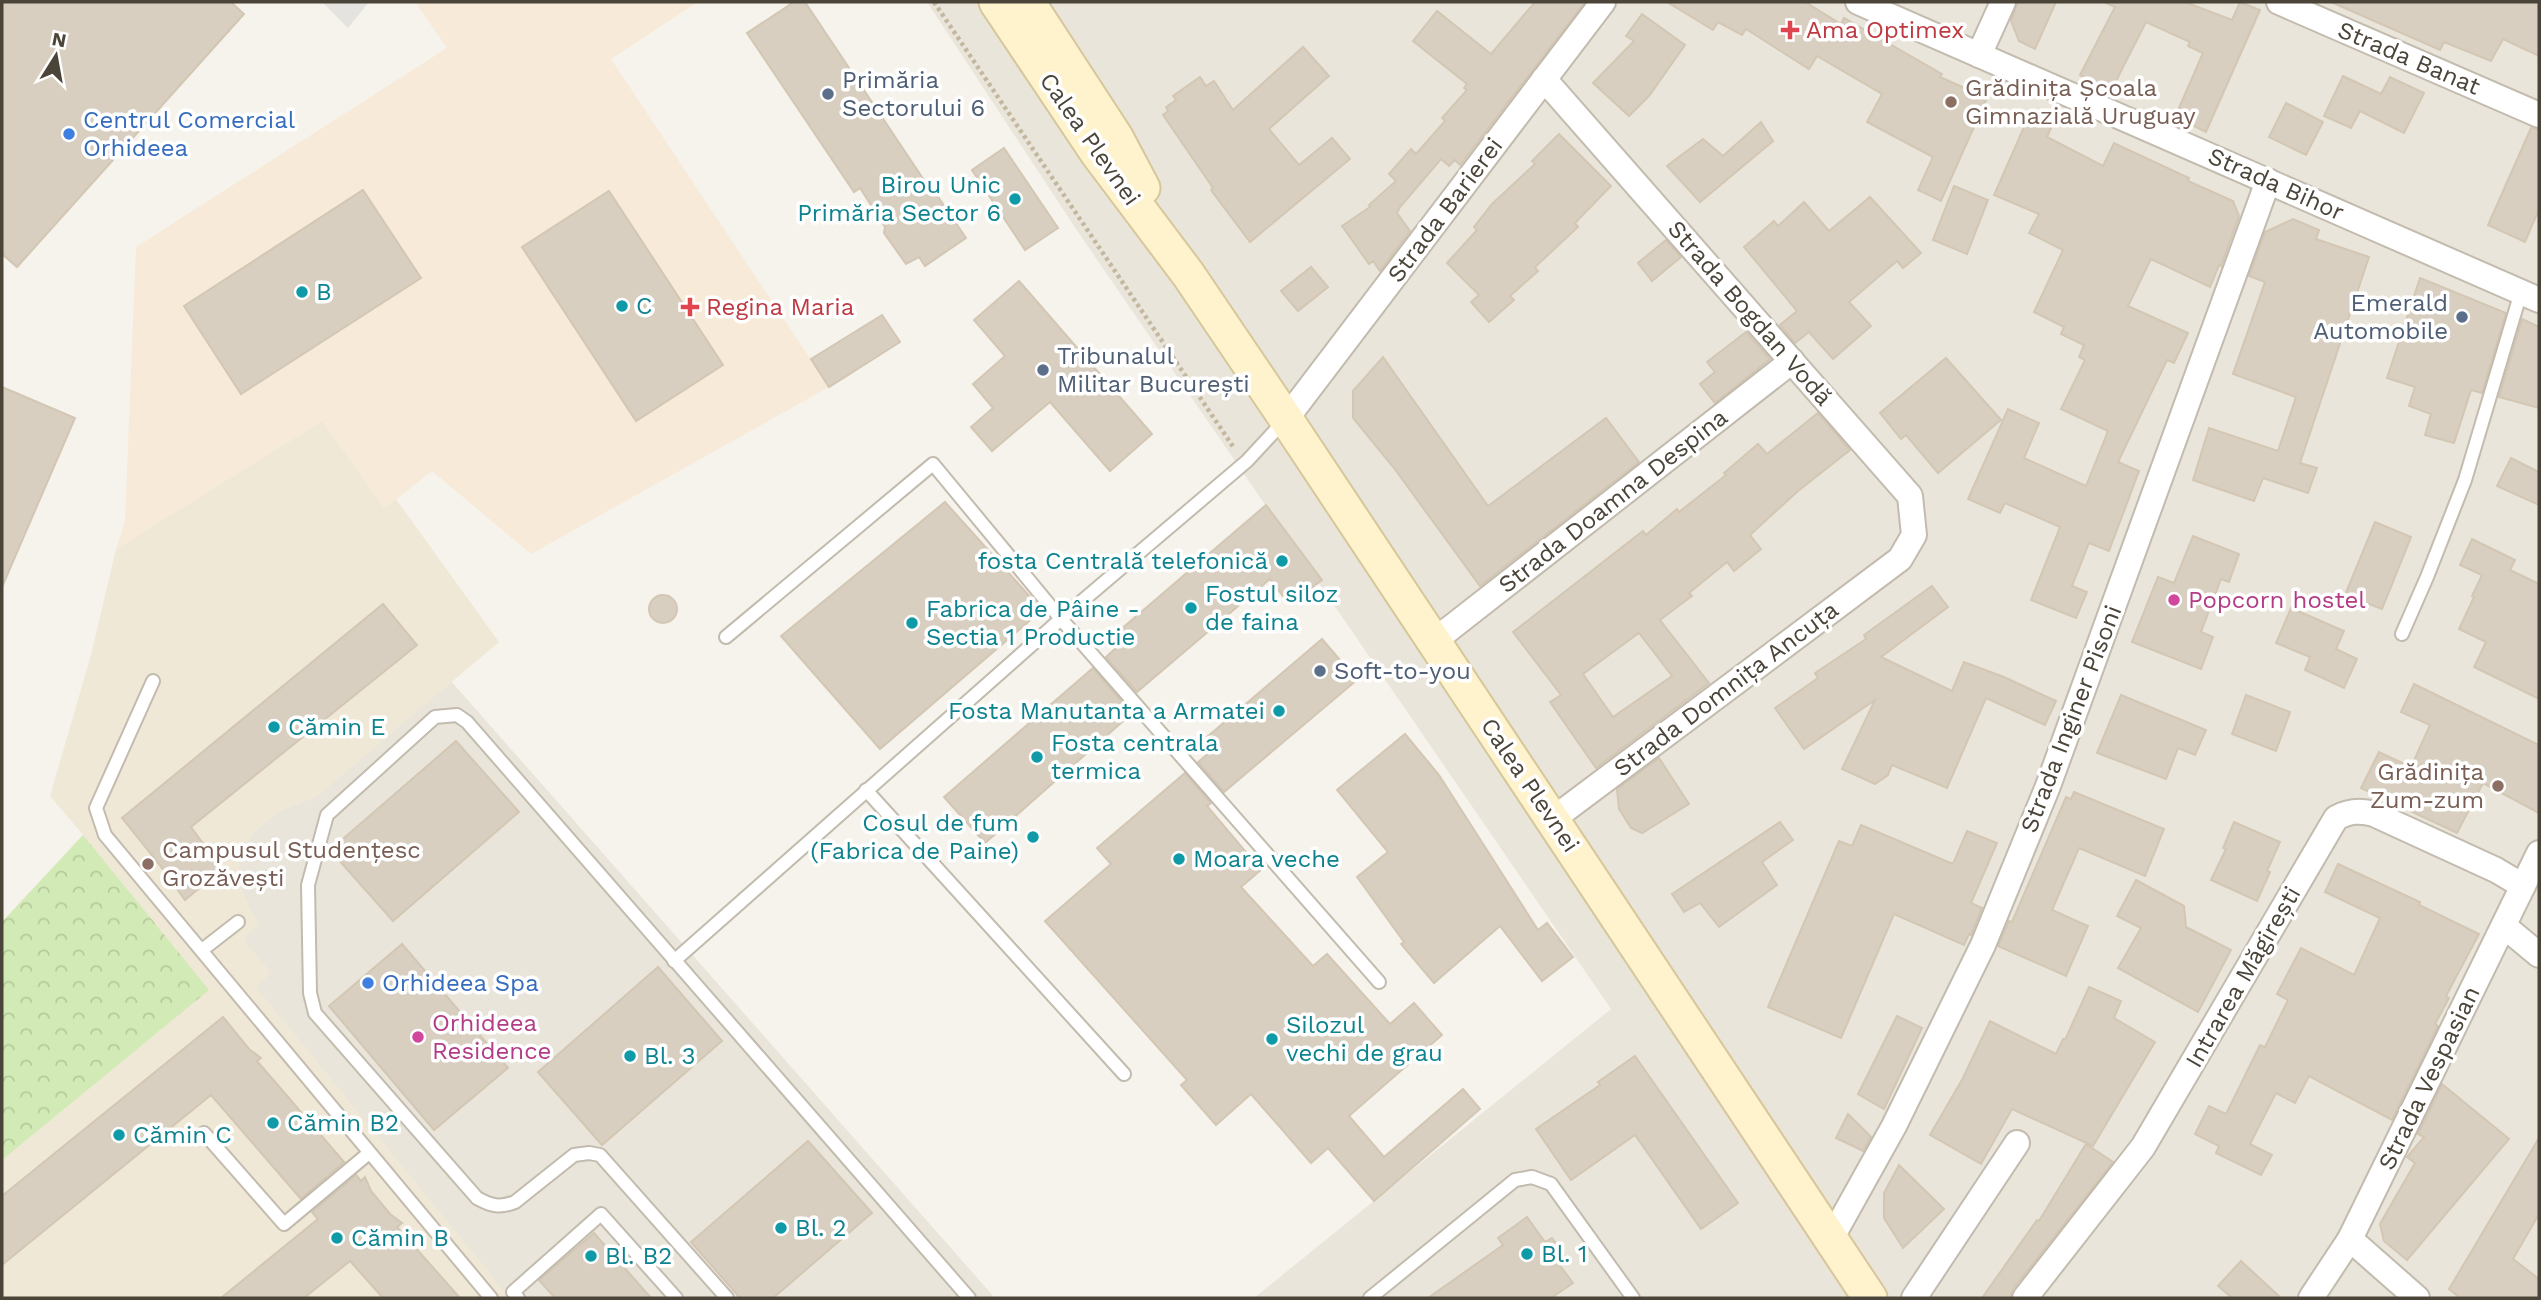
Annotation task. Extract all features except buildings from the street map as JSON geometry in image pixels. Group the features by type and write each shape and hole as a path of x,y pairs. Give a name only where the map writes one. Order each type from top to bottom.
{"main road":[{"name":"Calea Plevnei","path":"996,2 1097,153 1188,274 1286,419 1870,1298"},
{"name":"Calea Plevnei","path":"1028,2 1116,137 1188,274"}],"street":[{"name":"Strada Barierei","path":"1286,419 1603,2"},
{"name":"Strada Bihor","path":"1858,2 2530,296"},
{"path":"1979,55 2003,2"},
{"name":"Strada Banat","path":"2279,2 2539,115"},
{"name":"Strada Bogdan Vodă","path":"1545,79 1910,496 1914,535 1900,559"},
{"name":"Strada Inginer Pisoni","path":"1831,1239 1894,1126 1983,945 2048,786 2268,181"},
{"name":"Strada Doamna Despina","path":"1434,641 1792,361"},
{"name":"Strada Domnița Ancuța","path":"1553,819 1900,559"},
{"name":"Intrarea Măgirești","path":"2025,1298 2143,1147 2336,818 2346,813 2364,811 2374,814 2496,870 2523,886"},
{"name":"Strada Vespasian","path":"2311,1298 2350,1239 2539,853"},
{"path":"2504,926 2539,955"},
{"path":"1914,1298 2017,1143"},
{"path":"2350,1239 2417,1298"}],"lane":[{"path":"2402,634 2465,480 2530,296"},
{"path":"674,961 1061,619 1245,463 1286,419"},
{"path":"726,637 933,464 1061,619 1379,982"},
{"path":"153,681 96,808 105,835 491,1298"},
{"path":"727,1298 600,1155 574,1155 515,1202 504,1207 490,1205 477,1198 315,1013 310,993 308,885 327,815 435,718 457,715 467,722 969,1298"},
{"path":"866,790 1124,1074"},
{"path":"202,950 238,922"},
{"path":"204,1133 284,1224 369,1153"},
{"path":"1370,1298 1516,1180 1532,1177 1551,1184 1633,1298"},
{"path":"519,1298 513,1292 601,1214 676,1298"}],"path":[{"path":"934,2 1245,463"}],"shaded area":[{"path":"322,2 369,2 348,28"},
{"path":"415,2 698,2 611,59 829,387 531,554 432,471 384,509 322,421 116,549 125,521 136,247 447,48"},
{"path":"927,2 2539,2 2539,1298 1254,1298 1611,1009 1076,229"},
{"name":"Campusul Studențesc Grozăvești","path":"322,421 384,508 396,499 499,642 317,796 277,812 253,833 240,853 238,875 243,895 259,924 243,939 271,973 256,987 510,1298 2,1298 2,922 83,835 50,796 91,655 116,549"},
{"path":"451,681 995,1298 507,1298 255,987 243,938 258,924 243,895 238,875 240,853 253,833 277,812 317,796"}],"green space":[{"path":"83,835 209,990 2,1160 2,922"}],"place":[{"name":"Ama Optimex","path":"1790,30"},
{"name":"Primăria Sectorului 6","path":"828,94"},
{"name":"Grădinița Școala Gimnazială Uruguay","path":"1951,102"},
{"name":"Centrul Comercial Orhideea","path":"69,134"},
{"name":"Birou Unic Primăria Sector 6","path":"1015,199"},
{"name":"B","path":"302,292"},
{"name":"C","path":"622,306"},
{"name":"Regina Maria","path":"690,307"},
{"name":"Emerald Automobile","path":"2462,317"},
{"name":"Tribunalul Militar București","path":"1043,370"},
{"name":"fosta Centrală telefonică","path":"1282,561"},
{"name":"Popcorn hostel","path":"2174,600"},
{"name":"Fostul siloz de faina","path":"1191,608"},
{"name":"Fabrica de Pâine - Sectia 1 Productie","path":"912,623"},
{"name":"Soft-to-you","path":"1320,671"},
{"name":"Fosta Manutanta a Armatei","path":"1279,711"},
{"name":"Cămin E","path":"274,727"},
{"name":"Fosta centrala termica","path":"1037,757"},
{"name":"Grădinița Zum-zum","path":"2498,786"},
{"name":"Cosul de fum (Fabrica de Paine)","path":"1033,837"},
{"name":"Moara veche","path":"1179,859"},
{"name":"Campusul Studențesc Grozăvești","path":"148,864"},
{"name":"Orhideea Spa","path":"368,983"},
{"name":"Orhideea Residence","path":"418,1037"},
{"name":"Silozul vechi de grau","path":"1272,1039"},
{"name":"Bl. 3","path":"630,1056"},
{"name":"Cămin B2","path":"273,1123"},
{"name":"Cămin C","path":"119,1135"},
{"name":"Bl. 2","path":"781,1228"},
{"name":"Cămin B","path":"337,1238"},
{"name":"Bl. 1","path":"1527,1254"},
{"name":"Bl. B2","path":"591,1256"}]}
